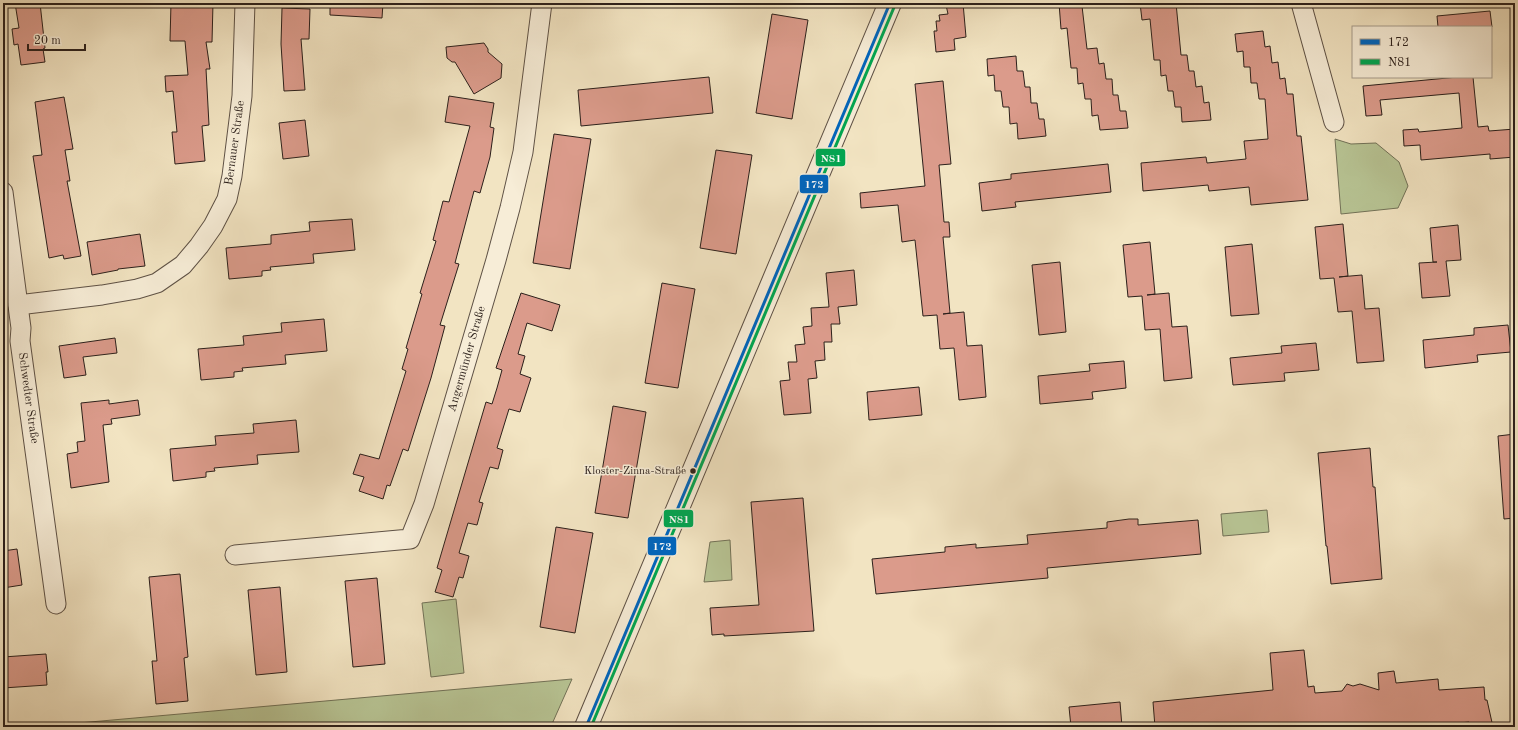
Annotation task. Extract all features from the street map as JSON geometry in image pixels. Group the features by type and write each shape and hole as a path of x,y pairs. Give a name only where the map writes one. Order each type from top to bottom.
{"street":[{"name":"Bernauer Straße","path":"18,305 102,295 137,289 157,283 183,265 199,246 213,226 227,200 232,176 242,96 245,3"},
{"name":"Angermünder Straße","path":"235,555 410,539 424,504 510,208 523,152 542,3"},
{"path":"586,727 890,3"},
{"path":"1301,3 1334,122"},
{"name":"Schwedter Straße","path":"3,192 21,328 20,341 56,604"}],"green space":[{"path":"1335,139 1351,144 1376,143 1399,162 1408,186 1398,208 1341,214"},
{"path":"1267,510 1269,532 1223,536 1221,514"},
{"path":"730,540 732,580 704,582 710,542"},
{"path":"456,599 464,673 431,677 422,603"},
{"path":"572,679 552,724 518,727 34,727"}],"building":[{"path":"15,3 40,3 45,62 21,65 18,44 14,45 12,29 19,28"},
{"path":"171,3 213,3 212,42 206,42 210,69 206,69 209,125 202,126 205,161 175,164 172,132 177,132 173,91 166,92 165,76 188,75 185,41 170,41"},
{"path":"330,3 383,3 382,18 330,15"},
{"path":"963,3 966,37 954,39 955,50 936,52 934,31 937,31 936,21 940,21 939,15 948,14 946,5"},
{"path":"1059,3 1080,3 1080,6 1082,6 1087,49 1097,48 1099,64 1104,63 1106,79 1112,79 1113,95 1118,95 1120,111 1126,111 1128,128 1100,130 1098,115 1092,116 1091,99 1085,99 1083,83 1078,84 1077,68 1071,68 1067,28 1061,29"},
{"path":"1140,3 1176,3 1181,55 1187,55 1189,71 1194,71 1196,87 1202,86 1204,103 1209,102 1211,120 1182,122 1181,107 1175,107 1173,91 1168,91 1166,75 1161,76 1160,60 1154,60 1150,19 1142,20"},
{"path":"282,8 310,9 309,39 301,39 305,90 284,91 281,44"},
{"path":"1490,11 1492,26 1438,26 1437,16"},
{"path":"772,14 808,20 792,119 756,113"},
{"path":"1263,31 1265,47 1270,46 1272,63 1278,62 1280,79 1285,78 1287,94 1293,94 1297,136 1301,136 1308,200 1251,205 1249,187 1209,191 1208,185 1143,191 1141,163 1206,157 1207,163 1246,159 1244,141 1268,139 1265,99 1259,99 1257,83 1251,83 1250,67 1244,67 1243,51 1237,52 1235,34"},
{"path":"484,43 488,49 488,52 502,64 501,78 474,94 455,62 452,62 447,58 446,47"},
{"path":"1016,56 1017,71 1023,71 1025,87 1030,87 1031,103 1037,103 1039,119 1044,119 1046,136 1018,139 1017,123 1010,124 1009,107 1003,107 1001,91 995,91 994,75 988,76 987,59"},
{"path":"709,77 713,113 581,126 578,90"},
{"path":"1447,78 1473,78 1478,127 1488,126 1489,131 1515,129 1515,157 1490,159 1490,154 1421,160 1420,145 1404,146 1403,130 1418,129 1419,132 1462,128 1459,93 1380,100 1382,115 1366,116 1363,86"},
{"path":"943,81 951,164 939,165 944,222 949,222 950,237 943,237 950,313 943,314 964,312 967,346 982,345 986,397 959,400 954,348 940,349 937,315 923,316 915,240 902,242 898,205 861,208 860,193 925,186 915,84"},
{"path":"449,96 494,103 490,127 494,128 490,157 480,193 474,191 455,263 459,264 440,325 445,326 431,378 408,451 403,449 390,486 387,485 383,499 359,491 364,477 353,474 360,454 379,459 406,371 402,369 408,349 406,348 422,294 420,293 436,241 433,240 443,201 449,202 470,126 445,122"},
{"path":"64,97 73,149 65,150 70,181 67,181 81,256 64,259 63,255 49,258 33,156 42,155 35,102"},
{"path":"305,120 309,156 283,159 279,123"},
{"path":"554,134 591,139 570,269 533,263"},
{"path":"716,150 752,155 736,254 700,248"},
{"path":"1108,164 1111,192 1015,202 1016,207 982,211 979,183 1011,179 1011,174"},
{"path":"352,219 355,250 313,254 314,263 270,267 271,270 262,271 262,276 229,279 226,248 271,244 271,235 310,231 309,222"},
{"path":"1343,224 1348,276 1339,277 1362,275 1365,309 1379,308 1384,361 1357,363 1352,311 1338,312 1334,278 1320,279 1315,227"},
{"path":"1458,225 1461,260 1446,261 1450,296 1422,298 1419,263 1437,262 1433,262 1430,228"},
{"path":"140,234 145,266 118,269 92,275 87,242"},
{"path":"1150,242 1155,294 1147,295 1169,293 1172,327 1187,326 1192,378 1164,381 1160,329 1145,330 1142,296 1128,297 1123,245"},
{"path":"1252,244 1259,314 1231,316 1225,247"},
{"path":"1060,262 1066,332 1039,335 1032,265"},
{"path":"854,270 857,305 838,307 840,324 831,324 832,342 824,342 825,360 815,361 817,378 808,379 811,413 784,415 780,381 790,380 788,362 797,362 795,345 805,344 803,327 812,326 811,308 829,307 826,273"},
{"path":"662,283 695,289 678,388 645,383"},
{"path":"521,293 560,305 552,331 527,323 518,354 525,356 520,374 531,378 520,412 509,409 497,448 503,450 498,469 490,467 479,502 483,503 477,525 468,523 459,553 469,556 463,578 459,577 453,597 435,592 442,570 437,568 486,402 492,404 497,388 502,370 496,368"},
{"path":"324,319 327,351 285,355 286,364 242,368 243,371 234,372 234,377 201,380 198,349 244,345 243,336 282,332 281,323"},
{"path":"1508,325 1511,352 1477,355 1478,362 1425,368 1423,340 1474,335 1474,328"},
{"path":"115,338 117,353 83,357 86,375 64,378 59,346"},
{"path":"1316,343 1319,370 1284,373 1285,381 1233,385 1230,358 1282,353 1281,346"},
{"path":"1124,361 1126,388 1092,392 1093,399 1040,404 1038,376 1090,371 1089,364"},
{"path":"919,387 922,415 869,420 867,392"},
{"path":"109,400 109,404 138,400 140,415 111,419 112,424 103,425 109,482 71,488 67,454 78,452 77,442 85,441 81,403"},
{"path":"613,406 646,412 628,518 595,513"},
{"path":"296,420 299,452 257,455 258,464 214,468 215,471 206,472 206,477 173,481 170,449 216,445 215,436 254,433 253,424"},
{"path":"1515,434 1515,518 1504,519 1498,436"},
{"path":"1370,448 1373,487 1375,487 1382,579 1331,584 1326,546 1318,453"},
{"path":"803,498 814,631 724,636 724,634 712,635 710,608 759,605 751,502"},
{"path":"1138,519 1138,525 1198,520 1201,554 1047,568 1048,578 876,594 872,559 945,552 945,547 976,544 976,548 1028,544 1027,535 1107,528 1107,522"},
{"path":"556,527 593,533 575,633 540,627"},
{"path":"17,549 22,585 3,588 3,551"},
{"path":"180,574 188,657 184,658 188,701 156,704 152,661 157,661 149,577"},
{"path":"377,578 385,664 353,667 345,581"},
{"path":"280,587 287,672 256,675 248,590"},
{"path":"1304,650 1308,687 1314,686 1315,693 1342,691 1347,684 1353,686 1360,684 1379,690 1378,673 1394,671 1396,683 1438,679 1439,690 1484,687 1485,700 1487,700 1493,727 1468,727 1469,722 1422,727 1155,727 1153,702 1273,690 1270,653"},
{"path":"46,654 48,672 46,672 47,685 3,688 3,657"},
{"path":"1120,702 1122,727 1071,727 1069,707"}],"transit line":[{"name":"172","path":"586,727 890,3"},
{"name":"N81","path":"591,727 895,5"}],"place":[{"name":"Kloster-Zinna-Straße","path":"693,471"}]}
